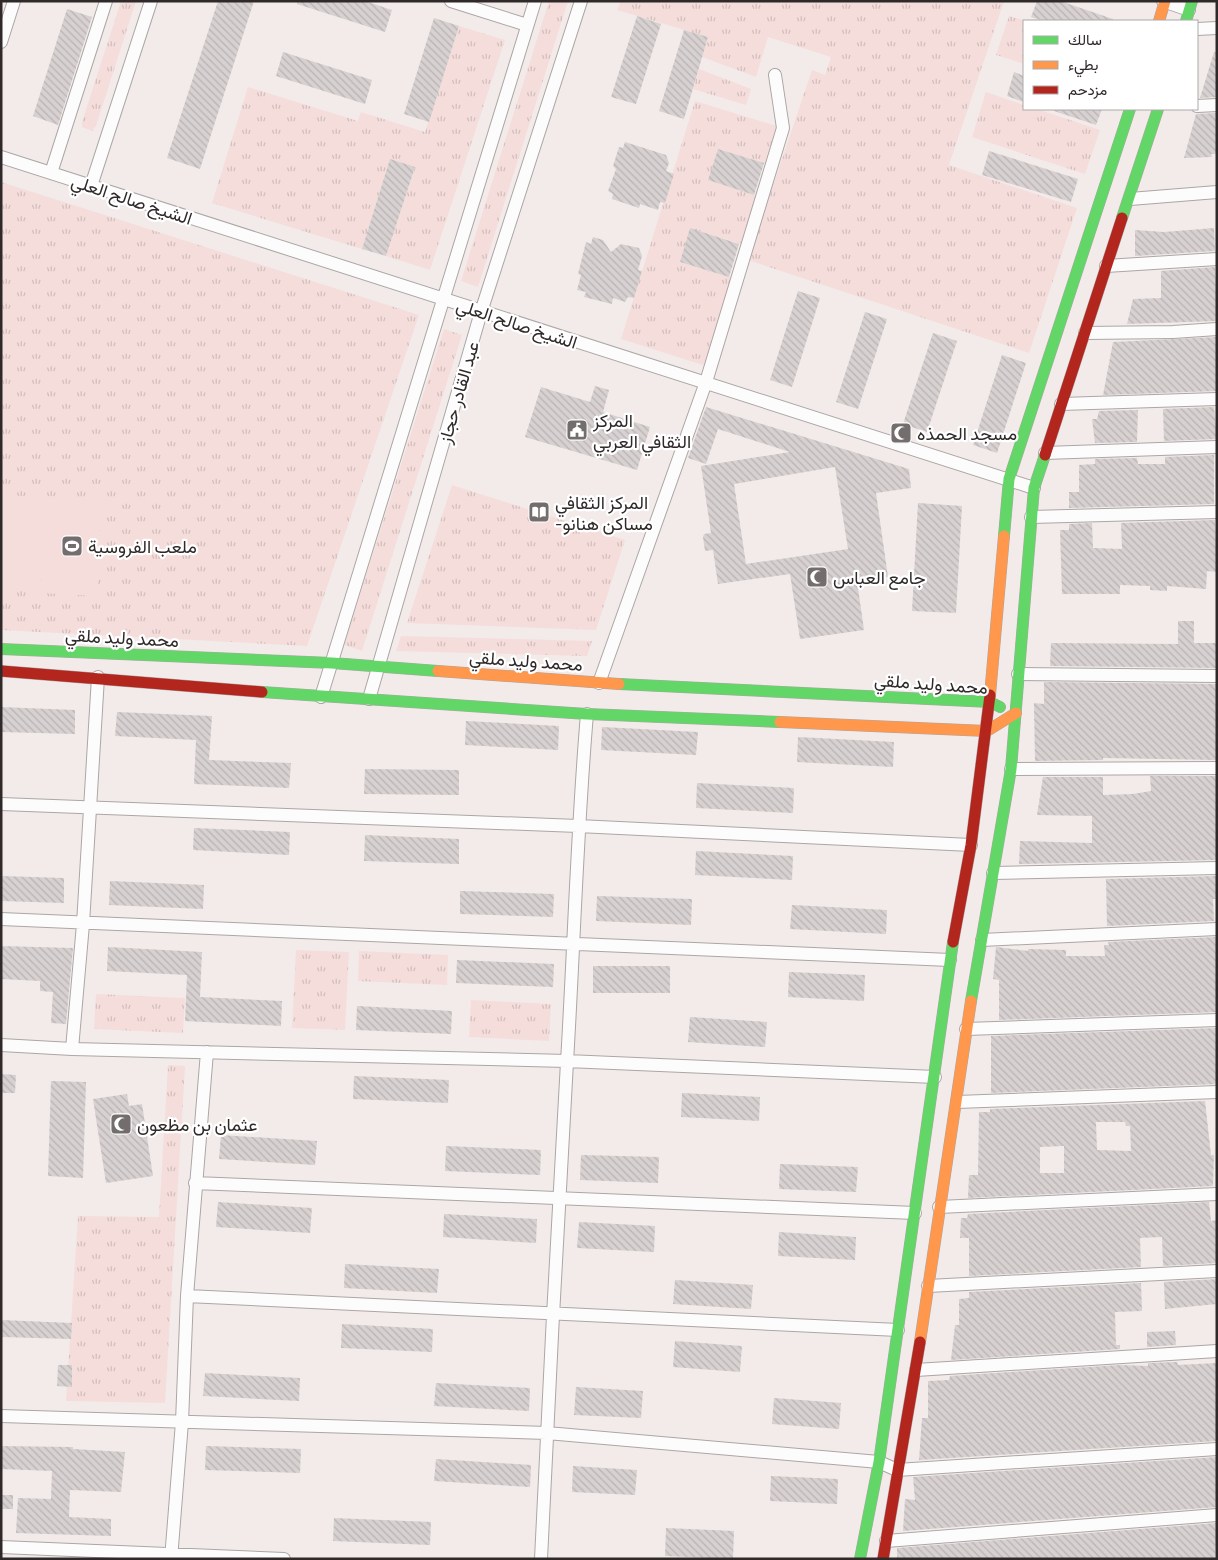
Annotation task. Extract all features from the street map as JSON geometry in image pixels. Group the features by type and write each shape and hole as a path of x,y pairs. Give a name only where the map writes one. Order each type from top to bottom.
{"main road":[{"path":"1159,20 1164,1"},
{"path":"860,1559 879,1462 935,1078 950,960 971,845 987,731 1009,479 1130,110"},
{"path":"883,1559 897,1470 916,1370 939,1208 957,1102 966,1029 1011,769 1034,488 1158,110"},
{"name":"محمد وليد ملقي","path":"1,649 332,663 598,682 990,702 1016,713"},
{"path":"1,671 98,677 321,697 587,714 987,731 1016,713"}],"street":[{"path":"1,42 14,1"},
{"path":"51,173 106,1"},
{"path":"91,186 151,1"},
{"path":"451,1 527,26"},
{"path":"321,697 535,1"},
{"name":"عبد القادر حجاز","path":"369,699 481,312 581,1"},
{"path":"1164,1 1189,11"},
{"path":"1198,29 1217,28"},
{"path":"598,682 706,382 783,128 775,74"},
{"path":"1198,106 1217,106"},
{"name":"الشيخ صالح العلي","path":"1,157 1034,488"},
{"path":"1130,199 1217,192"},
{"path":"1106,266 1217,259"},
{"path":"1085,333 1173,332 1217,328"},
{"path":"1061,404 1217,399"},
{"path":"1045,453 1217,447"},
{"path":"1031,517 1217,512"},
{"path":"1018,674 1217,676"},
{"path":"72,1049 83,924 98,677"},
{"path":"541,1559 578,826 587,714"},
{"path":"1011,769 1217,768"},
{"path":"1,804 578,826 971,845"},
{"path":"993,874 1217,868"},
{"path":"1,918 83,924 572,942 950,960"},
{"path":"982,940 1217,930"},
{"path":"966,1029 1217,1020"},
{"path":"1,1045 72,1049 567,1061 935,1078"},
{"path":"171,1556 182,1422 187,1296 195,1183 207,1052"},
{"path":"957,1102 1217,1092"},
{"path":"195,1183 915,1213"},
{"path":"939,1208 1217,1194"},
{"path":"928,1286 1217,1271"},
{"path":"187,1296 898,1330"},
{"path":"916,1370 1217,1351"},
{"path":"1,1416 547,1433 879,1462 897,1470 1217,1449"},
{"path":"886,1541 1217,1515"},
{"path":"1,1547 171,1556 284,1559"}],"green space":[{"path":"121,1 136,1 96,126 92,131 82,127 82,122"},
{"path":"549,1 568,1 478,287 461,281"},
{"path":"621,1 1004,1 949,165 1077,208 1029,353 748,260 812,70 825,75 831,57 768,37 756,77 702,57 708,37 617,10"},
{"path":"1009,16 1023,20 1023,64 996,55"},
{"path":"459,26 505,40 430,270 386,256 415,167 390,160 362,249 212,203 248,87 358,121 361,112 425,132"},
{"path":"699,69 751,89 746,105 693,89"},
{"path":"986,92 1023,105 1023,110 1040,110 1100,130 1085,174 972,137"},
{"path":"695,101 783,128 768,165 718,149 709,180 757,196 742,244 691,229 680,262 733,278 706,366 621,339"},
{"path":"1,182 419,315 307,646 1,630"},
{"path":"444,329 462,335 362,651 344,645"},
{"path":"452,485 625,540 596,630 407,623"},
{"path":"1,495 44,497 40,592 1,590"},
{"name":"ملعب الفروسية","path":"48,496 102,499 97,596 43,593"},
{"path":"401,636 592,641 587,656 396,651"},
{"path":"296,950 349,952 345,1030 292,1028"},
{"path":"359,951 448,955 447,985 358,981"},
{"path":"96,994 185,998 183,1033 94,1029"},
{"path":"471,1000 551,1004 549,1041 469,1037"},
{"path":"168,1065 185,1066 165,1403 66,1401 78,1216 159,1217"}],"building":[{"path":"218,1 254,1 200,169 167,158"},
{"path":"297,1 365,1 392,10 385,32 297,4"},
{"path":"1037,1 1060,1 1113,20 1041,20 1031,17"},
{"path":"67,9 92,17 58,125 33,116"},
{"path":"637,16 661,24 636,104 611,97"},
{"path":"434,18 459,26 429,122 404,114"},
{"path":"684,30 708,37 684,119 659,111"},
{"path":"283,52 372,80 365,104 276,76"},
{"path":"1214,52 1217,53 1217,97 1200,98"},
{"path":"1014,72 1023,76 1023,102 1007,96"},
{"path":"1054,110 1102,110 1096,125"},
{"path":"1217,113 1217,154 1211,154 1212,157 1184,158 1196,114"},
{"path":"625,142 666,155 669,163 666,171 674,174 665,203 660,202 658,210 640,204 639,208 612,199 613,194 608,191 616,169 613,166 619,147 623,148"},
{"path":"718,149 764,163 754,195 708,180"},
{"path":"989,151 1078,179 1071,202 982,175"},
{"path":"390,159 415,167 386,256 362,249"},
{"path":"690,228 739,244 729,277 680,262"},
{"path":"1214,228 1215,251 1135,256 1135,230 1164,232"},
{"path":"593,237 603,240 611,252 621,244 639,248 642,256 638,270 642,271 634,298 628,297 625,302 613,298 612,304 584,297 586,292 577,290 581,275 578,274 586,242 591,244"},
{"path":"1215,267 1217,321 1127,324 1133,299 1161,298 1161,271"},
{"path":"798,291 820,298 792,387 770,380"},
{"path":"865,312 887,319 858,409 836,402"},
{"path":"933,333 957,341 927,432 903,424"},
{"path":"1217,337 1217,391 1103,395 1113,342"},
{"path":"1002,355 1026,363 997,453 973,445"},
{"path":"595,386 609,390 603,412 650,427 637,470 525,437 541,387 590,402"},
{"name":"جامع العباس","path":"706,407 909,469 911,488 876,493 888,577 857,581 864,630 800,639 790,574 718,584 713,550 705,551 704,534 711,533 701,466 790,452 718,429 706,464 688,458","holes":["835,467 848,549 746,564 734,484"]},
{"path":"1214,407 1217,439 1164,441 1163,409"},
{"path":"1138,410 1137,442 1095,443 1092,419 1097,419 1099,411"},
{"path":"1214,455 1214,504 1069,508 1069,492 1079,492 1079,465 1095,464 1095,459 1137,458 1138,464 1165,464 1165,457"},
{"path":"918,503 962,506 956,613 912,611"},
{"path":"1215,520 1217,572 1207,571 1206,589 1167,586 1167,591 1150,590 1150,586 1120,585 1120,594 1062,594 1060,530 1069,530 1069,524 1092,523 1093,548 1122,549 1121,523"},
{"path":"1178,621 1194,621 1194,643 1217,643 1217,668 1050,666 1051,643 1178,644"},
{"path":"1044,682 1217,684 1216,760 1103,758 1103,760 1035,761 1034,703 1044,704"},
{"path":"1,707 75,710 75,734 1,732"},
{"path":"117,712 212,716 209,760 291,763 289,788 194,784 196,740 115,736"},
{"path":"466,721 559,726 558,750 465,745"},
{"path":"602,727 698,732 696,755 601,750"},
{"path":"798,737 894,742 893,767 797,762"},
{"path":"365,769 459,770 459,795 364,794"},
{"path":"1150,776 1216,776 1217,860 1019,864 1020,841 1092,843 1092,816 1037,815 1043,777 1103,777 1103,795 1151,791"},
{"path":"697,783 794,788 793,813 696,808"},
{"path":"194,828 290,832 289,855 193,850"},
{"path":"365,835 459,839 459,864 364,861"},
{"path":"696,851 793,856 792,880 695,875"},
{"path":"1,876 64,878 64,903 1,901"},
{"path":"1217,876 1217,899 1213,899 1214,921 1107,926 1106,879"},
{"path":"110,881 204,885 203,909 109,905"},
{"path":"460,891 554,894 553,917 460,914"},
{"path":"597,896 692,899 691,925 596,921"},
{"path":"792,905 887,910 886,934 790,929"},
{"path":"1215,937 1217,941 1217,1012 999,1020 999,980 993,979 996,947 1028,951 1028,949 1066,950 1066,956 1105,956 1104,945 1109,945 1108,942"},
{"path":"1,946 73,948 66,1024 51,1023 53,992 40,991 40,981 1,979"},
{"path":"108,947 202,952 200,997 282,1001 281,1026 185,1021 187,975 107,971"},
{"path":"457,960 554,964 553,987 456,983"},
{"path":"593,966 670,966 670,993 593,993"},
{"path":"789,972 865,975 864,1001 788,997"},
{"path":"357,1006 452,1011 451,1034 356,1030"},
{"path":"690,1017 767,1022 765,1047 688,1042"},
{"path":"1217,1028 1217,1084 991,1093 991,1036"},
{"path":"1,1074 16,1075 15,1093 1,1093"},
{"path":"354,1076 449,1080 448,1103 353,1099"},
{"path":"51,1081 86,1082 83,1178 48,1176"},
{"path":"682,1093 760,1097 759,1121 681,1117"},
{"path":"127,1094 129,1106 142,1104 153,1176 106,1183 93,1099"},
{"path":"1205,1101 1211,1155 1214,1155 1213,1186 968,1198 969,1175 978,1175 979,1112 990,1112 990,1109","holes":["1096,1122 1125,1122 1126,1126 1130,1126 1131,1151 1097,1150","1064,1146 1064,1173 1040,1173 1040,1147"]},
{"path":"221,1135 317,1141 315,1165 219,1159"},
{"path":"446,1146 541,1150 540,1175 445,1171"},
{"path":"581,1155 659,1157 658,1183 580,1180"},
{"path":"780,1164 858,1167 856,1192 779,1189"},
{"path":"218,1202 312,1208 310,1233 216,1227"},
{"path":"1209,1202 1211,1221 1217,1220 1217,1263 1163,1266 1162,1237 1140,1238 1141,1267 969,1276 969,1238 960,1238 961,1218 967,1218 968,1214"},
{"path":"444,1214 537,1219 536,1243 443,1237"},
{"path":"579,1222 655,1226 654,1252 577,1248"},
{"path":"779,1232 856,1237 855,1260 778,1256"},
{"path":"345,1264 439,1269 437,1293 344,1288"},
{"path":"1217,1279 1217,1304 1165,1309 1164,1282"},
{"path":"675,1280 753,1285 751,1309 673,1304"},
{"path":"1141,1283 1142,1311 1115,1312 1116,1345 1120,1345 1120,1349 951,1360 955,1325 959,1325 959,1299 969,1298 969,1292"},
{"path":"1,1320 72,1323 71,1339 1,1337"},
{"path":"342,1324 433,1329 432,1352 341,1348"},
{"path":"1175,1331 1176,1345 1147,1347 1147,1332"},
{"path":"675,1341 742,1346 740,1372 673,1367"},
{"path":"1177,1362 1178,1365 1217,1363 1217,1441 919,1460 922,1418 928,1418 928,1381 949,1380 950,1376 1120,1365 1148,1366 1148,1363"},
{"path":"58,1365 72,1365 72,1387 57,1386"},
{"path":"205,1373 300,1378 299,1401 203,1396"},
{"path":"436,1383 530,1388 529,1411 434,1406"},
{"path":"576,1387 643,1391 641,1418 574,1415"},
{"path":"774,1398 841,1403 839,1429 772,1424"},
{"path":"1,1446 73,1447 73,1449 125,1452 121,1492 70,1490 69,1517 111,1519 111,1536 16,1533 18,1498 51,1499 52,1471 1,1469"},
{"path":"206,1446 301,1449 300,1473 205,1470"},
{"path":"1217,1457 1217,1507 903,1531 905,1499 915,1500 913,1477"},
{"path":"436,1459 531,1465 530,1487 434,1481"},
{"path":"573,1466 637,1470 635,1495 572,1492"},
{"path":"771,1476 838,1479 837,1504 770,1501"},
{"path":"1,1495 13,1495 13,1509 1,1509"},
{"path":"334,1518 431,1522 430,1545 333,1541"},
{"path":"1217,1523 1215,1559 897,1559 897,1548"},
{"path":"666,1528 734,1531 733,1559 665,1556"}],"traffic: fast":[{"path":"1186,20 1192,1"},
{"path":"1004,536 1009,479 1130,110"},
{"path":"1122,218 1158,110"},
{"path":"971,1001 1011,769 1034,488 1045,455"},
{"path":"1,649 332,663 438,671"},
{"path":"619,684 990,702 1000,707"},
{"path":"262,692 587,714 780,722"},
{"path":"860,1559 879,1462 953,942"}],"traffic: slow":[{"path":"1159,20 1165,1"},
{"path":"990,695 1004,536"},
{"path":"438,671 619,684"},
{"path":"780,722 987,731 1016,713"},
{"path":"920,1342 971,1001"}],"traffic: jam":[{"path":"1045,455 1122,218"},
{"path":"1,671 262,692"},
{"path":"953,942 971,845 990,695"},
{"path":"883,1559 920,1342"}],"place":[{"name":"المركز الثقافي العربي","path":"577,430"},
{"name":"مسجد الحمذه","path":"901,433"},
{"name":"المركز الثقافي -مساكن هنانو","path":"539,512"},
{"name":"ملعب الفروسية","path":"72,546"},
{"name":"جامع العباس","path":"817,577"},
{"name":"عثمان بن مظعون","path":"121,1124"}]}
